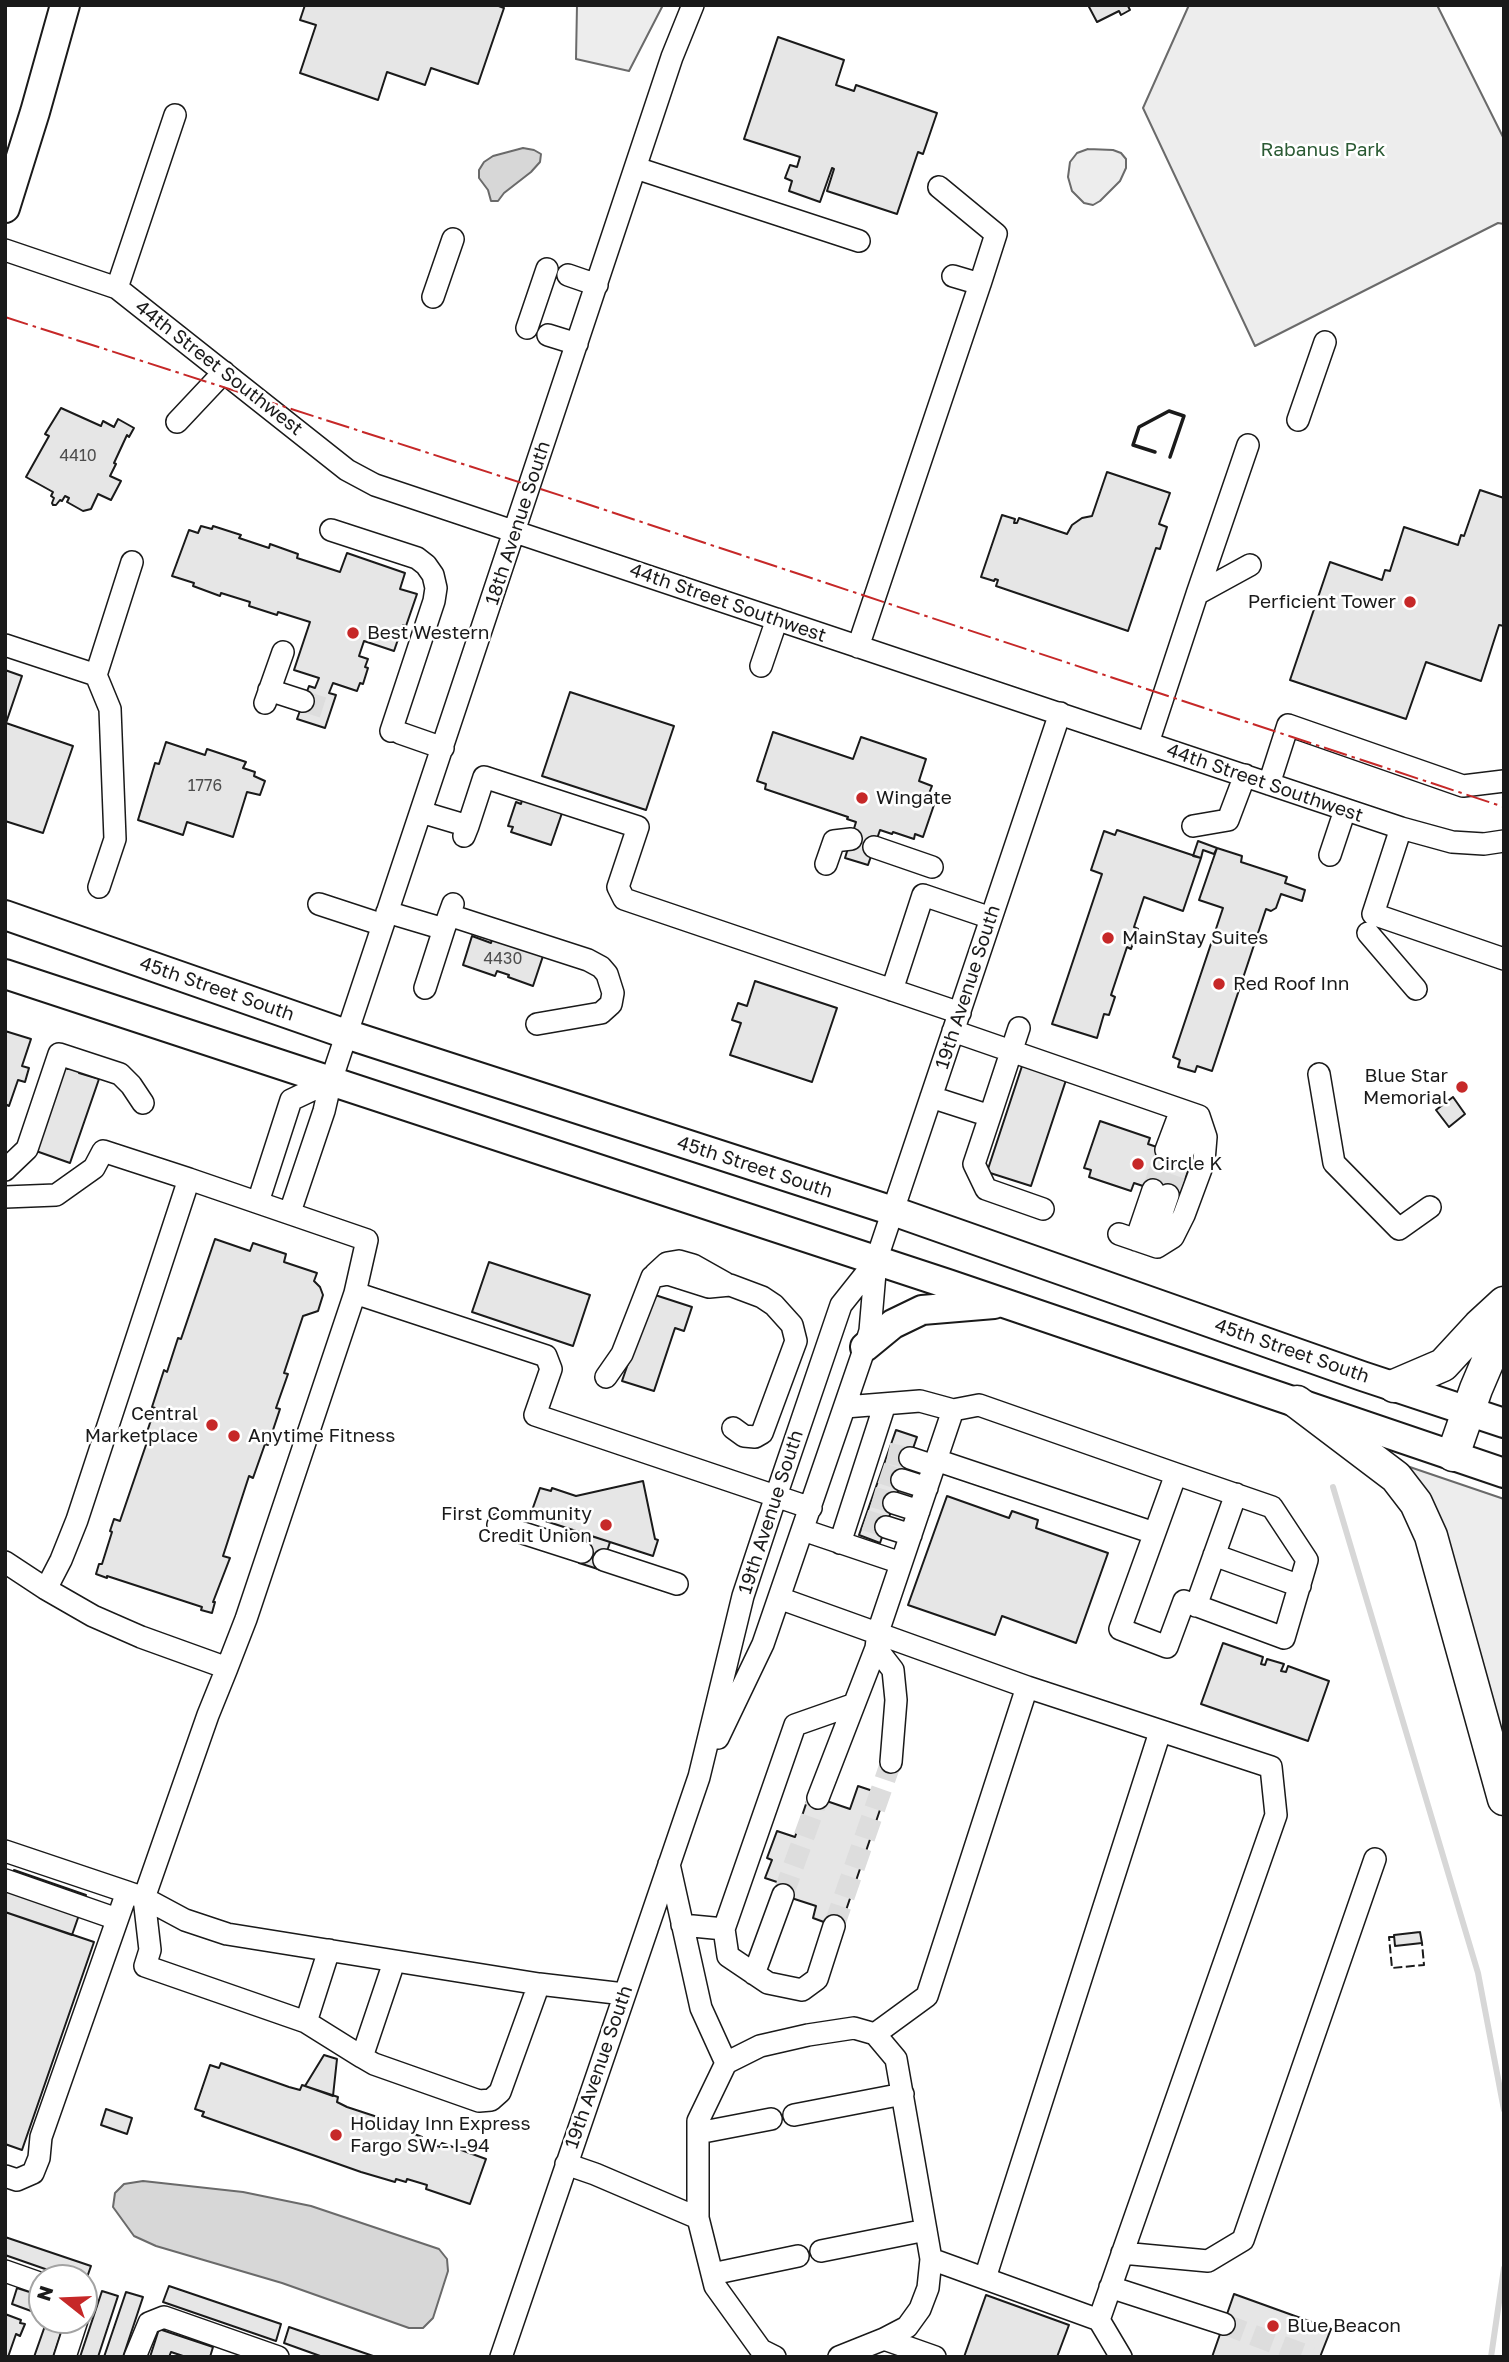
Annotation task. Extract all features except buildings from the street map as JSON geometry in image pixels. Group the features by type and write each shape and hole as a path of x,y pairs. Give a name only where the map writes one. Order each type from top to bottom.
{"highway":[{"path":"1394,1386 1443,1365 1504,1303"},
{"path":"1453,1455 1494,1342 1504,1323"},
{"path":"1297,1402 1396,1476 1416,1503 1431,1536 1504,1799"}],"main road":[{"path":"5,208 65,5"},
{"name":"45th Street South","path":"5,915 346,1034 893,1211 1504,1423"},
{"path":"5,974 1005,1303 1504,1473"},
{"path":"865,1347 893,1324 922,1310 1005,1303"}],"street":[{"name":"18th Avenue South","path":"290,1212 324,1111 346,1034 672,57 694,5"},
{"path":"117,288 175,115"},
{"path":"636,168 859,242"},
{"path":"858,647 996,234 939,187"},
{"path":"433,297 453,239"},
{"name":"44th Street Southwest","path":"5,250 117,288 347,470 375,485 1401,828 1452,842 1484,844 1504,841"},
{"path":"527,328 547,269"},
{"path":"568,275 597,285"},
{"path":"953,276 980,284"},
{"path":"548,335 577,344"},
{"path":"1298,420 1325,342"},
{"path":"177,422 224,372"},
{"path":"1148,743 1248,445"},
{"path":"331,530 416,558 426,565 433,575 436,588 434,601 396,732 443,748"},
{"path":"99,887 115,839 110,709 96,675 132,562"},
{"path":"1198,594 1250,565"},
{"path":"761,666 777,619"},
{"path":"5,645 96,675"},
{"path":"283,652 267,696 303,701"},
{"name":"19th Avenue South","path":"699,1777 763,1644 811,1508 870,1331 876,1261 1060,713"},
{"path":"1269,784 1287,725 1463,786 1504,781"},
{"path":"1193,826 1228,820 1245,775"},
{"path":"421,812 466,831 484,777 638,827 618,887 624,899 892,990 1012,1051 1199,1116 1206,1137 1204,1161 1173,1237 1157,1247 1135,1239 1161,1192"},
{"path":"1330,855 1345,810"},
{"path":"1401,828 1373,915 1504,959"},
{"path":"826,864 834,841 851,839"},
{"path":"874,847 932,867"},
{"path":"892,990 923,895 991,918"},
{"path":"319,904 385,919 449,915 588,960 607,974 613,993 611,1004 601,1013 537,1024"},
{"path":"425,988 449,915"},
{"path":"1368,933 1416,989"},
{"path":"1019,1028 974,1164 986,1189 1043,1209"},
{"path":"5,1170 27,1149 59,1054 120,1074 131,1084 143,1103"},
{"path":"268,1060 291,1100"},
{"path":"1319,1074 1334,1163 1398,1230 1430,1207"},
{"path":"258,1202 291,1100 331,1081"},
{"path":"931,1097 990,1116"},
{"path":"1174,1153 1188,1112"},
{"path":"5,1197 56,1195 94,1168 103,1151 367,1240 355,1293 246,1619 136,1895 117,1919 41,2137 39,2158 33,2173 17,2180 5,2176"},
{"path":"46,1589 77,1520 189,1179"},
{"name":"19th Avenue South","path":"501,2357 699,1777 743,1596 841,1305 876,1261"},
{"path":"606,1377 622,1354 652,1277 668,1274 709,1287 730,1285 762,1297 774,1305 792,1325 796,1341 762,1433 755,1437 744,1436 733,1428"},
{"path":"355,1293 545,1356 551,1369 535,1415 811,1508"},
{"path":"845,1407 919,1401 953,1410 979,1405 1272,1507 1307,1560 1284,1638 1184,1601 1167,1647 1120,1629 1176,1474"},
{"path":"839,1543 857,1517 880,1450 885,1404"},
{"path":"818,1798 877,1640 953,1410"},
{"path":"910,1458 935,1463 1154,1533"},
{"path":"902,1480 927,1488"},
{"path":"1196,1606 1236,1494"},
{"path":"894,1503 919,1511"},
{"path":"498,1525 582,1552"},
{"path":"886,1527 911,1535"},
{"path":"803,1530 901,1563"},
{"path":"1214,1555 1300,1586"},
{"path":"604,1560 677,1584"},
{"path":"5,1562 93,1616 227,1668"},
{"path":"779,1598 877,1640 1271,1767 1276,1815 1099,2320"},
{"path":"877,1640 893,1670 896,1700 891,1762"},
{"path":"875,2034 927,1996 1027,1687"},
{"path":"834,1926 817,1979 802,1990 768,1983 728,1956 724,1929 794,1726 852,1705"},
{"path":"985,2278 1160,1732"},
{"path":"5,1851 136,1895 184,1920 227,1934 539,1984 624,1994"},
{"path":"1122,2253 1208,2261 1243,2240 1376,1859"},
{"path":"669,1864 701,2008 726,2063"},
{"path":"5,1880 117,1919"},
{"path":"136,1895 150,1950 145,1966 306,2022 374,2064 480,2101 491,2100 500,2092 539,1984"},
{"path":"754,1974 783,1895"},
{"path":"682,1925 724,1929"},
{"path":"306,2022 329,1950"},
{"path":"362,2057 394,1962"},
{"path":"775,2357 761,2350 715,2286 698,2218 698,2121 726,2063 760,2046 854,2028 875,2034 895,2059 931,2259 928,2288 920,2309 907,2327 839,2357"},
{"path":"794,2115 903,2094"},
{"path":"698,2133 771,2119"},
{"path":"566,2164 698,2218"},
{"path":"821,2251 926,2230"},
{"path":"712,2274 798,2256"},
{"path":"931,2259 1099,2320 1121,2357"},
{"path":"5,2271 28,2279"},
{"path":"1110,2287 1224,2324"},
{"path":"135,2357 149,2323 164,2317 278,2357"},
{"path":"65,2357 72,2334"},
{"path":"884,2339 934,2357"}],"shaded area":[{"path":"577,5 663,5 629,71 576,59"},
{"name":"Rabanus Park","path":"1189,5 1437,5 1504,139 1504,224 1498,223 1255,346 1143,108"},
{"path":"523,148 541,154 540,162 498,201 491,201 488,190 479,178 479,170 484,162 493,156"},
{"path":"1088,149 1113,150 1126,159 1126,168 1120,181 1093,205 1084,203 1072,191 1068,177 1070,162 1077,153"},
{"path":"1398,1463 1504,1499 1504,1759"},
{"path":"143,2181 243,2192 311,2206 439,2249 447,2259 448,2271 433,2318 423,2328 409,2328 282,2283 156,2246 134,2236 113,2207 115,2193 124,2184"}],"waterway":[{"path":"1333,1487 1478,1973 1504,2110"},
{"path":"1491,2357 1504,2268"}],"tunnel":[{"path":"303,701 331,710"},
{"path":"1153,1190 1166,1150"},
{"path":"1168,1195 1182,1156"},
{"path":"888,1453 910,1458"},
{"path":"881,1473 902,1480"},
{"path":"873,1497 894,1503"},
{"path":"865,1520 886,1527"},
{"path":"834,1926 891,1762"},
{"path":"783,1895 818,1798"},
{"path":"1224,2324 1311,2357"}],"fence":[{"path":"1394,1937 1389,1937 1392,1968 1424,1965 1422,1943"}],"wall":[{"path":"1155,452 1133,445 1139,427 1169,411 1184,416 1170,457"}],"power":[{"path":"5,317 581,502 1504,807"}],"place":[{"name":"Perficient Tower","path":"1410,602"},
{"name":"Best Western","path":"353,633"},
{"name":"Wingate","path":"862,798"},
{"name":"MainStay Suites","path":"1108,938"},
{"name":"Red Roof Inn","path":"1219,984"},
{"name":"Blue Star Memorial","path":"1462,1087"},
{"name":"Circle K","path":"1138,1164"},
{"name":"Central Marketplace","path":"212,1425"},
{"name":"Anytime Fitness","path":"234,1436"},
{"name":"First Community Credit Union","path":"606,1525"},
{"name":"Holiday Inn Express Fargo SW - I-94","path":"336,2135"},
{"name":"Blue Beacon","path":"1273,2326"}]}
